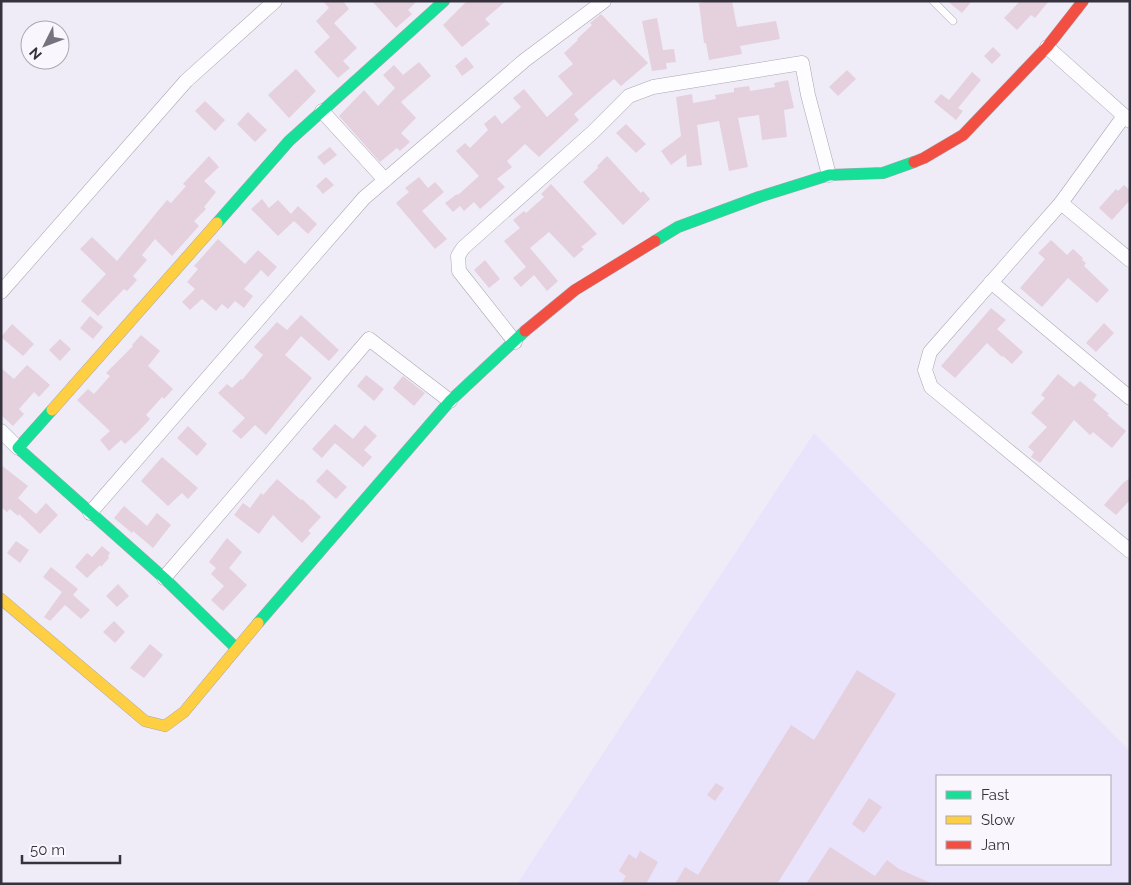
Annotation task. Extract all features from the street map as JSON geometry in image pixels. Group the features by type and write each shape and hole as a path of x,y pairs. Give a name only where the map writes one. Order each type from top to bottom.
{"street":[{"path":"1,292 186,81 275,1"},
{"path":"18,448 289,141 444,1"},
{"path":"90,512 364,198 525,60 604,1"},
{"path":"1,599 145,721 164,726 184,712 236,648 450,401 524,332 575,290 678,227 759,197 829,175 883,173 924,158 963,135 1047,47 1083,1"},
{"path":"1047,47 1127,118 1061,203 930,352 925,370 931,387 1130,551"},
{"path":"515,342 459,270 458,256 463,248 594,132 629,96 653,87 802,63 808,95 829,175"},
{"path":"322,111 385,180"},
{"path":"1061,203 1130,260"},
{"path":"991,282 1130,398"},
{"path":"164,578 369,339 450,401"},
{"path":"1,431 164,578 236,648"}],"lane":[{"path":"933,1 953,21"}],"shaded area":[{"path":"814,433 1130,751 1130,884 517,884"}],"building":[{"path":"323,1 343,1 349,9 334,23 357,48 343,61 350,68 338,78 314,52 330,37 316,21 329,8"},
{"path":"372,1 417,1 408,10 412,14 396,28"},
{"path":"467,1 506,1 485,19 490,24 462,47 443,25"},
{"path":"732,1 737,27 776,21 780,39 740,46 742,54 709,60 706,43 704,43 699,3"},
{"path":"947,1 972,1 962,13"},
{"path":"1020,1 1049,1 1035,18 1031,15 1017,30 1004,18"},
{"path":"601,14 648,63 621,86 614,79 600,91 574,114 579,120 539,157 525,144 507,161 512,167 497,179 505,187 480,209 474,202 464,211 460,206 453,212 445,203 458,195 479,176 456,151 465,143 470,148 488,130 484,124 495,115 502,124 521,107 513,98 524,89 547,117 573,94 558,76 573,64 564,53 592,25 590,23"},
{"path":"657,18 663,50 674,49 676,62 666,63 667,69 652,71 642,21"},
{"path":"993,47 1001,55 992,64 984,56"},
{"path":"466,57 474,67 462,76 455,66"},
{"path":"419,62 431,76 401,102 416,118 401,133 410,142 400,151 397,148 380,162 339,116 364,90 378,106 395,88 383,75 394,65 403,75"},
{"path":"296,69 316,91 289,118 268,95"},
{"path":"847,70 856,79 838,96 829,87"},
{"path":"972,72 981,80 958,108 963,111 956,120 934,102 941,94 949,100"},
{"path":"788,80 794,108 784,110 787,137 762,140 759,115 738,118 748,167 729,171 719,121 697,125 702,165 687,167 686,154 671,165 661,151 681,136 676,97 692,94 693,103 716,99 715,95 734,92 734,88 749,86 750,91 775,87 774,83"},
{"path":"205,101 225,120 215,131 195,111"},
{"path":"248,112 267,130 255,142 237,124"},
{"path":"626,124 646,144 636,153 616,133"},
{"path":"330,147 337,155 324,165 317,157"},
{"path":"209,156 219,167 204,181 216,192 204,207 206,209 194,221 199,226 172,256 155,239 142,255 147,260 133,276 137,280 127,291 124,289 98,316 81,301 106,274 80,249 92,237 117,261 167,200 171,203 186,186 183,184"},
{"path":"607,156 641,193 643,191 650,199 623,225 583,182 598,168 597,166"},
{"path":"326,177 334,185 323,194 316,186"},
{"path":"419,177 428,188 435,182 444,192 422,211 447,239 435,249 396,203 409,192 405,188"},
{"path":"551,184 597,234 581,247 584,249 574,258 549,232 530,248 558,281 547,291 534,275 521,287 513,278 526,267 504,241 520,228 513,220 524,211 526,213 544,197 541,194"},
{"path":"1124,185 1130,190 1130,200 1112,220 1099,208 1116,189 1118,191"},
{"path":"262,199 269,208 278,200 291,214 298,206 317,224 308,234 294,221 278,236 251,209"},
{"path":"218,239 245,264 258,250 277,267 268,277 261,270 244,289 253,296 244,308 235,301 228,309 222,304 216,311 202,299 190,310 182,302 195,289 187,282 198,269 194,266"},
{"path":"1051,240 1067,255 1073,249 1083,258 1082,260 1086,263 1084,266 1109,290 1097,303 1068,278 1042,307 1020,288 1045,259 1038,253"},
{"path":"485,260 500,279 489,288 474,270"},
{"path":"991,308 1006,320 997,329 1023,352 1012,364 987,343 955,378 941,366"},
{"path":"301,315 339,350 329,361 301,336 285,355 312,378 266,435 255,425 241,439 232,431 245,418 218,393 227,384 232,388 242,380 263,355 254,347 277,322 287,330"},
{"path":"90,316 103,327 93,339 80,328"},
{"path":"1104,323 1114,333 1096,352 1086,343"},
{"path":"12,324 34,344 23,356 1,337"},
{"path":"141,335 160,351 148,366 173,389 164,399 162,397 146,415 150,419 138,432 125,444 121,440 109,451 100,440 110,431 77,400 88,389 94,394 110,376 106,373 133,346"},
{"path":"60,339 71,349 60,361 49,350"},
{"path":"27,365 50,385 39,397 34,392 19,409 24,414 13,426 1,415 1,368 14,379"},
{"path":"1058,374 1074,387 1080,381 1097,395 1093,400 1126,431 1112,448 1093,432 1090,435 1074,420 1040,463 1031,457 1034,452 1028,447 1047,427 1031,413 1045,398 1041,395"},
{"path":"366,375 384,389 374,401 357,386"},
{"path":"403,376 425,393 414,406 393,388"},
{"path":"335,424 353,439 365,425 377,436 364,450 372,457 363,467 335,443 322,458 312,449"},
{"path":"188,426 207,444 197,456 177,438"},
{"path":"162,457 198,488 188,499 182,493 168,506 141,481"},
{"path":"1,465 28,486 18,498 36,514 46,503 58,515 40,534 19,514 18,516 10,509 7,512 1,507"},
{"path":"327,469 347,487 336,499 316,481"},
{"path":"1130,478 1130,500 1116,515 1104,505 1123,483"},
{"path":"277,479 321,517 308,531 311,533 302,543 273,515 259,534 234,515 243,503 250,508 261,493 263,495"},
{"path":"124,506 147,526 157,513 171,525 153,548 114,518"},
{"path":"227,538 242,552 229,568 247,585 223,611 211,600 224,586 211,574 216,568 209,562"},
{"path":"16,541 29,550 20,563 7,553"},
{"path":"102,546 110,553 109,558 87,578 75,567 87,553 92,557"},
{"path":"51,567 78,589 73,595 90,610 81,619 65,605 50,621 44,617 62,592 43,577"},
{"path":"118,584 129,596 117,607 106,596"},
{"path":"114,621 125,632 115,643 103,632"},
{"path":"150,644 163,655 144,678 130,668"},
{"path":"857,670 896,694 777,884 675,884 685,867 698,875 791,725 814,740"},
{"path":"716,783 724,788 715,801 707,795"},
{"path":"869,798 882,807 864,833 852,824"},
{"path":"830,847 875,876 887,860 899,869 933,884 806,884"},
{"path":"640,851 658,862 646,884 621,884 626,876 619,871 629,854 636,859"}],"traffic: fast":[{"path":"217,223 289,141 444,1"},
{"path":"655,241 678,227 759,197 829,175 883,173 914,162"},
{"path":"258,623 450,401 525,331"},
{"path":"52,410 18,448 164,578 236,648"}],"traffic: slow":[{"path":"52,410 217,223"},
{"path":"1,599 145,721 165,726 184,712 258,623"}],"traffic: jam":[{"path":"914,162 963,135 1047,47 1083,1"},
{"path":"525,331 575,290 655,241"}]}
